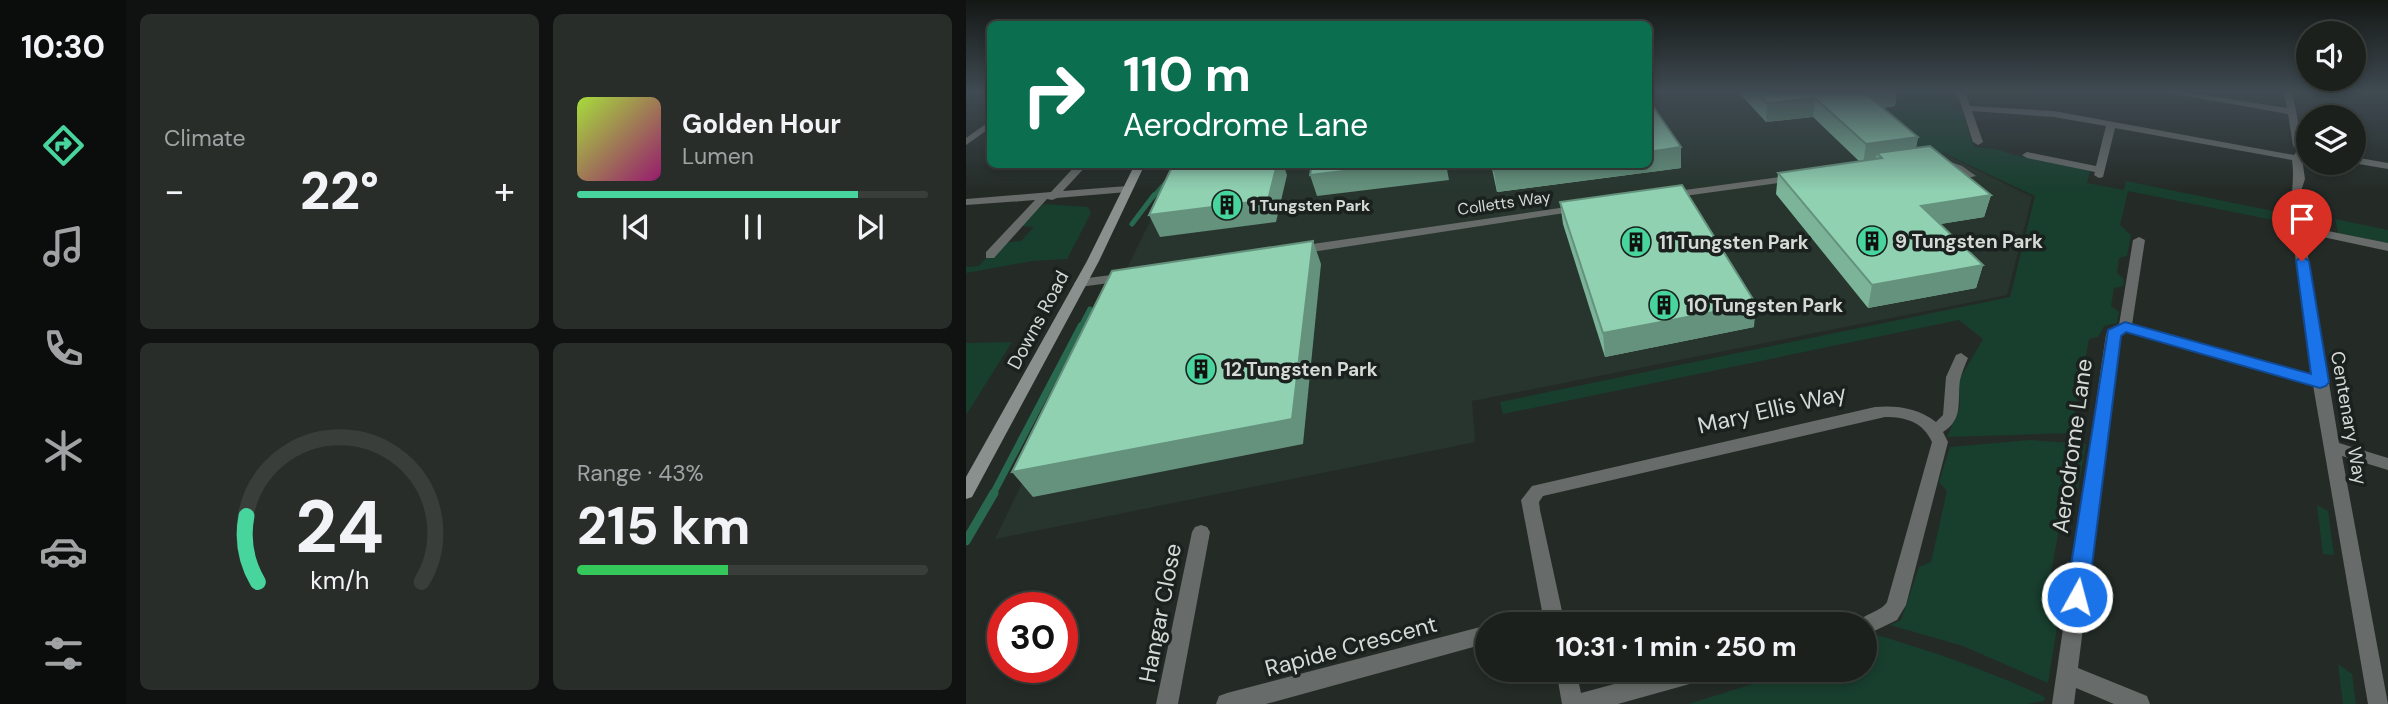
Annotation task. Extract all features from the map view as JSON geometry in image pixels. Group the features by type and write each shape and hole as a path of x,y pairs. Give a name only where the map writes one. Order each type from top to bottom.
{"street":[{"path":"1972,125 1978,142"},
{"path":"2027,155 2100,172 2111,125"},
{"path":"2116,125 2296,153"},
{"path":"966,142 987,126"},
{"path":"1921,161 1946,163 1971,176"},
{"path":"2366,162 2388,166"},
{"path":"990,255 1079,168"},
{"name":"Downs Road","path":"966,492 1080,283 1138,168"},
{"name":"Centenary Way","path":"2300,175 2295,194 2320,382 2379,704"},
{"path":"1653,198 1806,177"},
{"path":"966,202 1127,189"},
{"name":"Colletts Way","path":"1281,253 1356,239 1586,207"},
{"path":"2299,228 2388,247"},
{"name":"Aerodrome Lane","path":"2063,704 2113,334 2125,327 2139,240"},
{"path":"1080,283 1143,275"},
{"path":"2125,327 2320,382"},
{"path":"1877,620 1890,614 1896,604 1940,442 1934,430 1945,425 1950,418 1954,407 1953,377 1961,358"},
{"name":"Mary Ellis Way","path":"1552,612 1531,510 1530,500 1538,491 1875,412 1913,415 1934,430"},
{"path":"2332,447 2388,464"},
{"name":"Hangar Close","path":"1167,704 1201,532"},
{"name":"Rapide Crescent","path":"1227,704 1475,637"},
{"path":"2067,674 2139,704"},
{"path":"1568,682 1573,704"},
{"path":"1580,704 1660,682"}],"shaded area":[{"path":"1652,125 1935,125 1940,152 2032,197 2007,295 1472,401 1475,442 995,539 1157,207 1202,168 1652,168"}],"green space":[{"path":"1881,125 1966,125 1974,147 1996,149 2090,170 2087,183 2124,190 2126,181 2273,211 2273,220 2128,191 2120,225 2131,235 2127,256 2119,258 2117,273 2124,279 2123,286 2114,288 2111,306 2119,312 2117,323 2104,326 2098,337 2089,339 2083,372 2091,380 2089,387 2079,390 2070,433 1947,437 1960,407 1958,382 1983,339 1959,320 1503,414 1500,402 2010,297 2035,196 1944,153 1919,157"},
{"path":"1044,204 1088,207 1091,213 1067,259 1032,261 966,273 966,267 979,266 1003,243 1021,241 1034,227 1019,226"},
{"path":"2335,219 2388,230 2388,243 2338,233"},
{"path":"1012,342 966,415 966,343"},
{"path":"2337,349 2349,413 2339,406 2329,351"},
{"path":"2030,440 2086,444 2078,489 2066,491 2044,611 2057,627 2048,683 1963,646 1890,625 1901,620 1919,567 1931,562 1947,491 1939,482 1950,447"},
{"path":"2317,505 2328,511 2334,555 2323,554"},
{"path":"1877,635 1982,670 2045,697 2044,701 2027,704 1688,704 1759,682 1877,682"},
{"path":"2338,664 2352,674 2356,704 2343,704"}],"building":[{"path":"1652,125 1666,125 1681,147 1652,151"},
{"path":"1845,125 1903,125 1918,137 1866,144"},
{"path":"1930,146 1991,195 1921,206 1983,265 1872,285 1778,173 1882,158 1877,153"},
{"path":"1172,168 1276,168 1268,200 1149,215"},
{"path":"1311,168 1369,168 1310,175"},
{"path":"1493,168 1516,168 1494,171"},
{"path":"1682,185 1756,304 1603,333 1560,202"},
{"name":"12 Tungsten Park","path":"1313,241 1292,419 1012,472 1112,271"}],"waterway":[{"path":"1153,197 1167,181"},
{"path":"1132,224 1154,195"},
{"path":"1080,328 1090,309"},
{"path":"993,494 1081,326"},
{"path":"966,541 994,493"}],"place":[{"name":"1 Tungsten Park","path":"1227,205"},
{"name":"9 Tungsten Park","path":"1872,241"},
{"name":"11 Tungsten Park","path":"1636,242"},
{"name":"10 Tungsten Park","path":"1664,305"},
{"name":"12 Tungsten Park","path":"1201,369"}],"route":[{"path":"2077,597 2113,334 2117,329 2125,327 2320,382 2302,261"}]}
